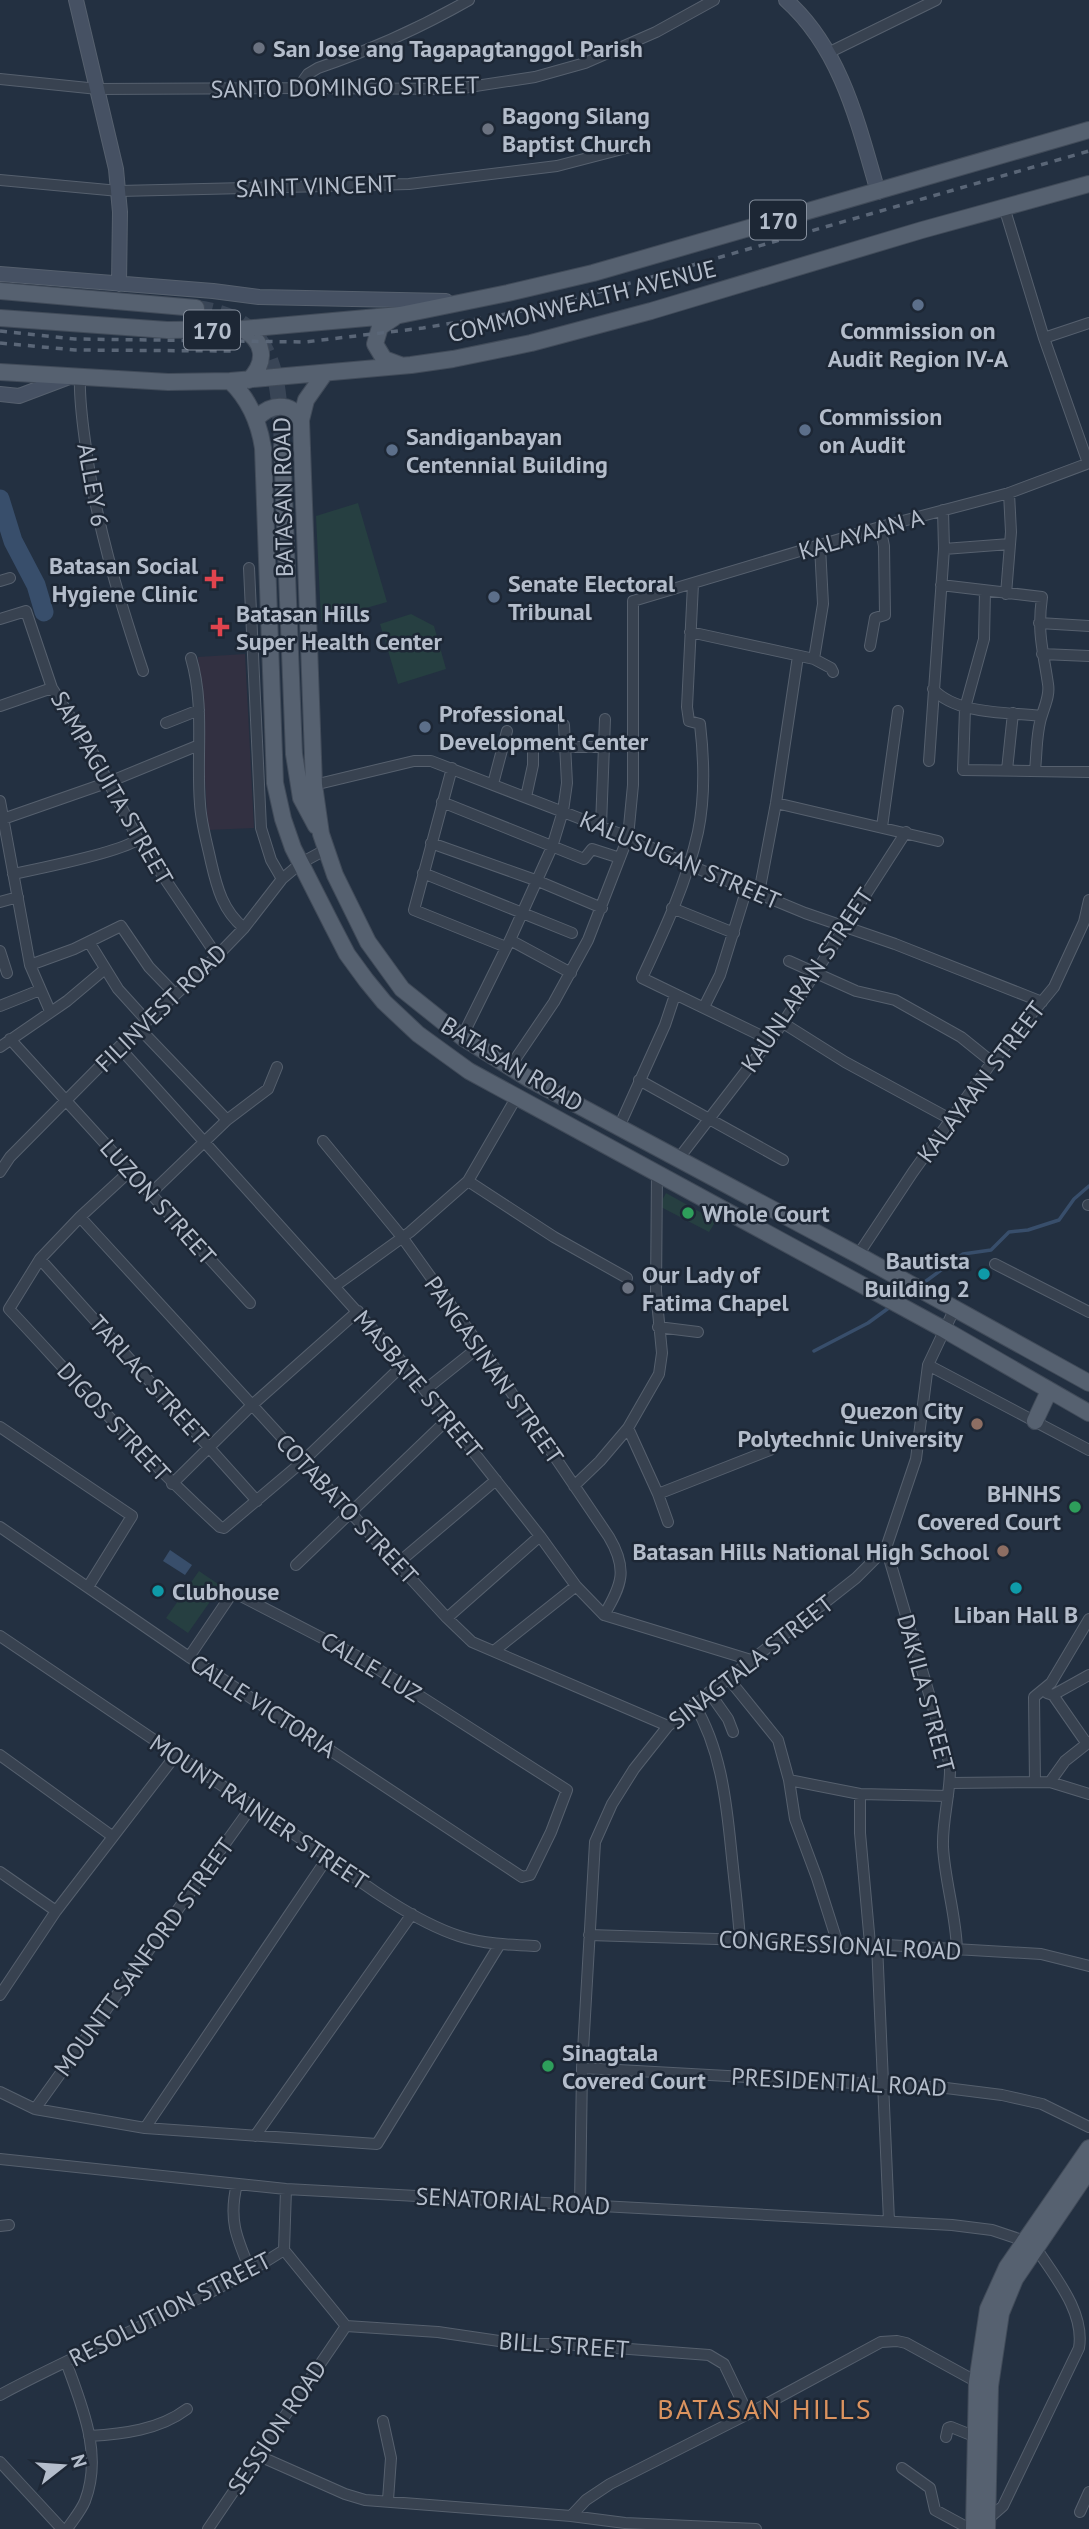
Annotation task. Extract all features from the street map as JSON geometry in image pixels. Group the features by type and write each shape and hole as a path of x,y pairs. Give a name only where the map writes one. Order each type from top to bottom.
{"main road":[{"name":"COMMONWEALTH AVENUE","path":"0,318 167,330 242,329 400,314 593,272 1089,130"},
{"name":"COMMONWEALTH AVENUE","path":"0,372 168,382 230,382 411,365 531,343 600,325 1089,184"},
{"path":"0,290 196,309"},
{"path":"400,314 380,327 375,344 380,355 389,362 411,365"},
{"path":"242,329 256,339 262,351 261,365 249,380"},
{"name":"BATASAN ROAD","path":"325,373 306,400 302,420 314,785 323,842 356,918 385,968 402,989 462,1037 510,1067 1089,1383"},
{"name":"BATASAN ROAD","path":"230,382 247,401 256,419 264,464 260,638 276,792 283,820 301,863 347,954 384,1002 439,1051 516,1098 945,1330 1089,1413"},
{"path":"256,419 265,411 280,406 293,410 302,420"},
{"path":"282,446 296,775 301,798 323,842"},
{"path":"1035,1421 1049,1391"},
{"path":"980,2526 990,2386 997,2330 1007,2294 1030,2245 1089,2148"},
{"path":"980,2526 976,2437 977,2382 985,2326 993,2294 1007,2267 1030,2245 1089,2170"}],"street":[{"path":"76,0 112,144 119,191 119,284"},
{"path":"298,88 308,74 318,68 384,44 469,0"},
{"name":"SANTO DOMINGO STREET","path":"0,79 98,89 456,89 535,77 585,63 656,32 714,0"},
{"path":"786,0 811,26 828,53 855,113 878,192"},
{"path":"828,53 936,0"},
{"name":"SAINT VINCENT","path":"0,180 119,191 408,184 557,166 630,147"},
{"name":"KALAYAAN A","path":"628,836 632,786 633,601 880,527 1009,493 1088,463 1044,338 1004,207"},
{"name":"COMMONWEALTH AVENUE","path":"0,274 259,297 465,302"},
{"path":"1044,338 1089,323"},
{"name":"COMMONWEALTH AVENUE","path":"0,394 19,396 76,376"},
{"name":"ALLEY 6","path":"76,376 91,489 116,589 143,671"},
{"path":"1006,594 1010,544 1009,493"},
{"path":"929,761 942,585 943,510"},
{"path":"870,646 875,618 885,615 884,546 880,527"},
{"path":"944,549 1010,544"},
{"path":"814,659 823,604 820,545"},
{"path":"249,568 260,638 261,828 271,860 282,879"},
{"path":"693,584 687,707 689,721 700,724 702,797 698,830 689,865 642,978 770,1040"},
{"path":"942,585 1042,597 1039,623 1049,685 1046,706 1041,716 1035,770"},
{"path":"985,591 984,639 965,708 963,770 1089,772"},
{"name":"SAMPAGUITA STREET","path":"0,619 26,611 52,688 66,706 138,839 217,956"},
{"path":"1039,623 1089,626"},
{"path":"691,632 814,659 834,672"},
{"path":"1042,654 1089,656"},
{"path":"759,893 776,803 798,656"},
{"path":"191,658 199,710 200,807 221,900 233,919 244,928"},
{"path":"0,706 52,688"},
{"path":"933,688 951,703 965,708 1041,716"},
{"path":"166,723 199,710"},
{"path":"882,827 898,711"},
{"path":"1007,770 1013,713"},
{"path":"601,826 605,719"},
{"path":"462,1037 552,847 563,811 567,783 564,724"},
{"path":"493,784 508,731"},
{"path":"526,797 533,765 533,744 605,747"},
{"path":"3,819 109,782 199,745"},
{"name":"KALUSUGAN STREET","path":"314,785 414,761 431,761 628,836 689,865 805,912 1042,1002"},
{"path":"452,768 414,909 508,943 571,973"},
{"path":"0,802 30,965 50,1011"},
{"path":"442,802 584,859 593,849 620,858"},
{"path":"776,803 938,841"},
{"name":"KAUNLARAN STREET","path":"679,1158 783,1023 905,832"},
{"path":"510,1067 554,1002 588,940 628,836"},
{"path":"13,874 93,855 138,839"},
{"name":"FILINVEST ROAD","path":"0,1171 10,1157 119,1047 217,956 244,928 282,879 323,842"},
{"path":"431,843 538,881 601,908"},
{"path":"423,873 572,933"},
{"path":"704,1007 720,975 747,888"},
{"path":"0,902 18,897"},
{"name":"KALAYAAN STREET","path":"858,1255 913,1172 992,1062 1054,987 1084,922 1089,901"},
{"path":"672,908 734,933"},
{"path":"30,965 89,942 121,926 149,967 175,994"},
{"path":"89,942 143,1025 227,1120"},
{"path":"0,951 7,973"},
{"path":"789,961 856,991 895,1000 961,1037 992,1062"},
{"path":"0,1047 67,1001 106,969"},
{"path":"0,1006 40,990"},
{"path":"619,1127 676,995"},
{"path":"783,1023 845,1062 952,1120"},
{"name":"LUZON STREET","path":"10,1039 250,1303"},
{"name":"MASBATE STREET","path":"119,1047 404,1364 540,1536 576,1586 604,1615 751,1660"},
{"path":"150,1194 227,1120 268,1089 277,1068"},
{"path":"639,1080 783,1160"},
{"path":"335,1286 439,1209 468,1181 516,1098"},
{"name":"PANGASINAN STREET","path":"323,1141 402,1237 480,1346 613,1544 622,1574 618,1592 604,1615"},
{"path":"40,1259 130,1171"},
{"path":"574,1486 628,1428 659,1374 662,1353 656,1291 657,1173"},
{"path":"468,1181 554,1237 627,1278"},
{"name":"COTABATO STREET","path":"80,1217 302,1462 472,1642 667,1726"},
{"name":"DIGOS STREET","path":"40,1259 9,1309 117,1428 220,1527 224,1528 257,1501"},
{"name":"TARLAC STREET","path":"40,1259 257,1501"},
{"path":"995,1264 1089,1312"},
{"name":"SINAGTALA STREET","path":"580,2205 582,2068 595,1842 612,1804 634,1769 667,1726 856,1578 886,1548 916,1459 928,1365 954,1310"},
{"path":"172,1483 251,1406 358,1311"},
{"path":"658,1327 698,1332"},
{"path":"425,1390 480,1346"},
{"path":"257,1501 302,1462 404,1364"},
{"path":"928,1365 1089,1450"},
{"path":"296,1565 448,1419"},
{"path":"0,1427 132,1516 88,1587"},
{"path":"628,1428 668,1522"},
{"path":"658,1494 770,1450"},
{"path":"398,1563 496,1480"},
{"name":"CALLE VICTORIA","path":"0,1527 189,1657 522,1877 530,1875"},
{"path":"447,1618 540,1536"},
{"name":"DAKILA STREET","path":"886,1548 950,1765 951,1783 1050,1782 1089,1794"},
{"path":"494,1651 576,1586"},
{"name":"CALLE LUZ","path":"189,1657 231,1595 237,1594 359,1657 568,1792 530,1875"},
{"path":"1047,1693 1089,1619"},
{"name":"MOUNT RAINIER STREET","path":"0,1636 351,1875 412,1913 459,1936 500,1944 535,1946"},
{"path":"728,1678 778,1740 789,1780 794,1819 817,1878 838,1944"},
{"path":"1035,1782 1034,1698 1088,1678"},
{"path":"709,1692 728,1719 733,1732"},
{"path":"1047,1693 1088,1743 1065,1761 1050,1782"},
{"path":"694,1704 708,1726 720,1767 731,1831 740,1940"},
{"path":"0,1755 111,1836"},
{"path":"2,1990 56,1910 175,1756"},
{"path":"789,1780 860,1794 948,1796"},
{"path":"951,1783 943,1845 947,1883 956,1923 957,1950"},
{"path":"860,1794 862,1868 873,1944 883,2084 889,2221"},
{"name":"MOUNTT SANFORD STREET","path":"35,2109 252,1806"},
{"path":"145,2128 328,1857"},
{"path":"0,1871 56,1910"},
{"path":"255,2136 412,1913"},
{"name":"CONGRESSIONAL ROAD","path":"589,1935 873,1944 1041,1954 1089,1966"},
{"path":"0,2092 35,2109 145,2128 377,2144 500,1944"},
{"name":"PRESIDENTIAL ROAD","path":"582,2068 946,2088 1002,2095 1042,2105 1089,2127"},
{"name":"SENATORIAL ROAD","path":"0,2160 286,2189 952,2225 992,2230 1030,2245"},
{"path":"237,2184 232,2219 237,2241 251,2272"},
{"name":"RESOLUTION STREET","path":"0,2395 191,2303 251,2272 284,2250 286,2189"},
{"path":"902,2468 930,2488 935,2510 980,2526 1003,2505 1076,2358 1081,2339 1078,2322 1059,2284 1030,2245"},
{"path":"284,2250 346,2326"},
{"name":"BILL STREET","path":"346,2326 438,2332 519,2344 563,2344 709,2356 724,2364 748,2414"},
{"name":"SESSION ROAD","path":"208,2529 346,2326"},
{"path":"571,2516 586,2500 610,2484 748,2414 862,2350 889,2340 906,2343 977,2382"},
{"path":"1076,2358 1089,2360"},
{"path":"0,2462 64,2529 84,2504 93,2468 89,2436 85,2414 66,2362"},
{"path":"89,2436 141,2430 160,2424 187,2409"},
{"path":"383,2421 391,2458 388,2500"},
{"path":"946,2437 948,2428 951,2427 976,2437"},
{"path":"257,2455 345,2494 365,2500 571,2516 625,2526 756,2529"},
{"path":"1080,2512 1089,2492"}],"shaded area":[{"path":"245,654 254,828 208,830 198,657"}],"green space":[{"path":"358,503 387,602 321,621 316,516"},
{"path":"411,614 434,626 446,669 398,684 380,624"},
{"name":"Whole Court","path":"666,1193 716,1221 709,1232 659,1206"},
{"path":"199,1571 221,1586 188,1633 166,1618"}],"water":[{"path":"170,1550 192,1565 185,1575 163,1561"}],"waterway":[{"path":"0,499 13,541 36,585 44,612"},
{"path":"922,1284 963,1254 991,1250 1009,1232 1028,1230 1059,1220 1074,1199 1089,1186"},
{"path":"899,1300 913,1290"},
{"path":"814,1351 868,1323 890,1307"}],"tunnel":[{"path":"196,308 223,314 244,324 259,339 269,356 275,376 282,446"}],"railway":[{"path":"0,331 75,339 305,342 423,328 512,313 599,292 1089,151"},
{"path":"0,343 75,350 231,351"}],"place":[{"name":"San Jose ang Tagapagtanggol Parish","path":"259,48"},
{"name":"Bagong Silang Baptist Church","path":"488,129"},
{"name":"Commission on Audit Region IV-A","path":"918,305"},
{"name":"Commission on Audit","path":"805,430"},
{"name":"Sandiganbayan Centennial Building","path":"392,450"},
{"name":"Batasan Social Hygiene Clinic","path":"214,579"},
{"name":"Senate Electoral Tribunal","path":"494,597"},
{"name":"Batasan Hills Super Health Center","path":"220,627"},
{"name":"Professional Development Center","path":"425,727"},
{"name":"Whole Court","path":"688,1213"},
{"name":"Bautista Building 2","path":"984,1274"},
{"name":"Our Lady of Fatima Chapel","path":"628,1288"},
{"name":"Quezon City Polytechnic University","path":"977,1424"},
{"name":"BHNHS Covered Court","path":"1075,1507"},
{"name":"Batasan Hills National High School","path":"1003,1551"},
{"name":"Liban Hall B","path":"1016,1588"},
{"name":"Clubhouse","path":"158,1591"},
{"name":"Sinagtala Covered Court","path":"548,2066"}],"district":[{"name":"BATASAN HILLS","path":"765,2408"}]}
